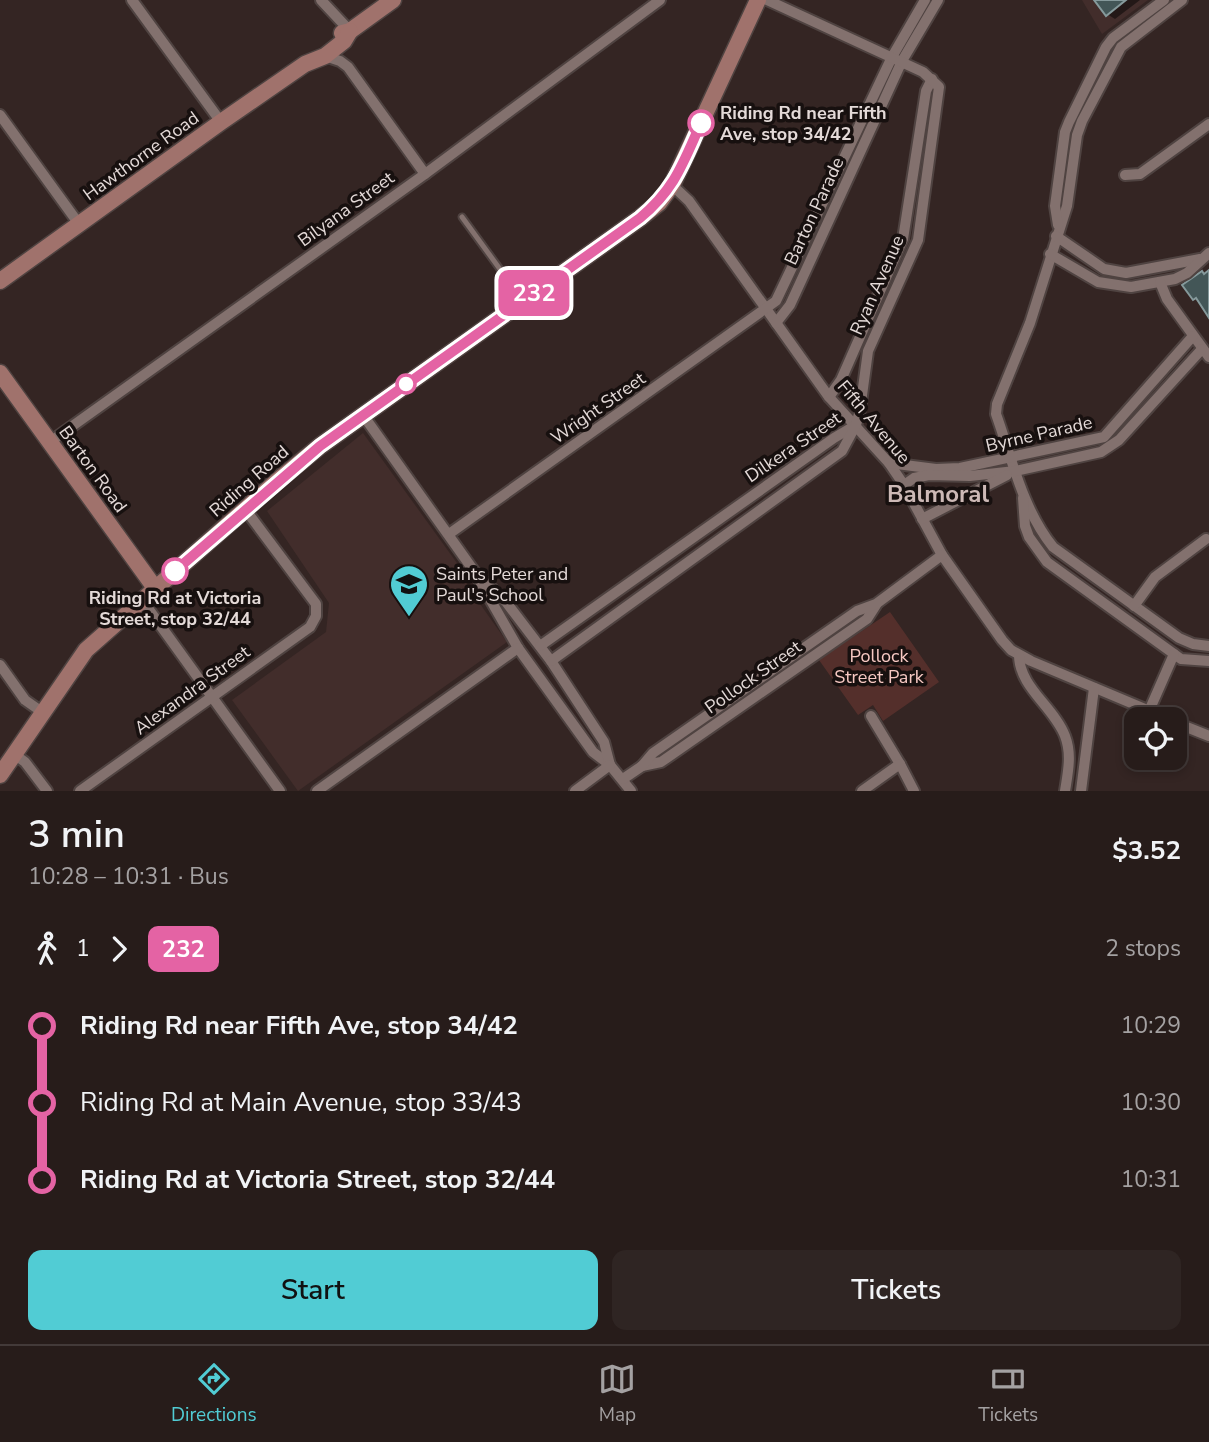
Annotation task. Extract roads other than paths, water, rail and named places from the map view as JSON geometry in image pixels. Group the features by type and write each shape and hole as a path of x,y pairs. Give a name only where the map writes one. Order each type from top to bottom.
{"main road":[{"name":"Hawthorne Road","path":"0,281 304,64 325,56 344,41 350,31 393,0"},
{"name":"Riding Road","path":"0,775 86,650 245,509 320,446 659,203 672,186 758,0"},
{"name":"Hawthorne Road","path":"304,64 311,54 340,33 350,31"},
{"name":"Barton Road","path":"0,373 155,588"}],"street":[{"path":"132,0 221,122"},
{"path":"321,0 350,31"},
{"name":"Bilyana Street","path":"50,442 425,174 660,0"},
{"path":"767,0 897,59 932,79"},
{"name":"Barton Parade","path":"766,310 783,290 925,0"},
{"name":"Barton Parade","path":"776,323 790,305 897,59 938,0"},
{"path":"1164,0 1113,38 1069,122 1055,206 1057,232 1104,269 1126,273 1205,256"},
{"path":"1182,0 1115,53 1082,121 1077,135 1067,206 1030,323 997,404 996,414 1023,495 1043,535 1053,547 1179,638 1193,644 1209,646"},
{"path":"325,56 345,64 425,174"},
{"name":"Ryan Avenue","path":"829,397 841,380 903,239 926,91 932,79 939,87 939,93 918,240 867,351 856,425"},
{"path":"0,115 79,224"},
{"path":"1125,175 1140,174 1209,124"},
{"name":"Fifth Avenue","path":"672,186 689,201 829,397 889,463 942,555 1002,640 1019,655 1139,707"},
{"path":"1050,254 1098,282 1131,287 1160,282 1187,273 1205,256"},
{"path":"1160,282 1167,299 1205,353"},
{"name":"Wright Street","path":"449,534 766,310"},
{"name":"Byrne Parade","path":"889,463 936,469 982,465 1104,437 1193,336"},
{"name":"Byrne Parade","path":"904,485 914,478 929,475 970,476 1015,471 1101,452 1112,446 1205,353"},
{"path":"363,415 474,571 518,648 593,752 610,765 631,791"},
{"name":"Dilkera Street","path":"540,646 856,425"},
{"name":"Dilkera Street","path":"551,661 842,451 856,425"},
{"name":"Byrne Parade","path":"922,519 1015,471"},
{"path":"1023,495 1025,526 1029,537 1047,562 1181,659 1209,661"},
{"name":"Alexandra Street","path":"80,791 310,626 316,616 316,604 245,509"},
{"path":"1134,606 1155,577 1206,538"},
{"name":"Pollock Street","path":"623,779 642,766 653,753 858,611 876,604 942,555"},
{"path":"474,571 506,602 551,661 604,742 610,765"},
{"path":"142,600 280,791"},
{"path":"317,791 518,648"},
{"path":"1151,707 1174,654"},
{"path":"1019,655 1019,669 1065,734 1070,753 1065,791"},
{"path":"0,665 25,700 42,712"},
{"path":"1081,791 1094,688"},
{"path":"871,716 914,791"},
{"path":"1187,727 1209,736"},
{"path":"14,754 25,762 47,791"},
{"path":"862,791 900,764"},
{"path":"575,791 610,765"}],"lane":[{"path":"462,217 523,301"}],"place":[{"name":"Riding Rd near Fifth Ave, stop 34/42","path":"701,123"},
{"name":"Riding Rd at Victoria Street, stop 32/44","path":"175,571"},
{"name":"Saints Peter and Paul's School","path":"409,618"}],"district":[{"name":"Balmoral","path":"938,494"}],"park label":[{"name":"Pollock Street Park","path":"879,666"}]}
